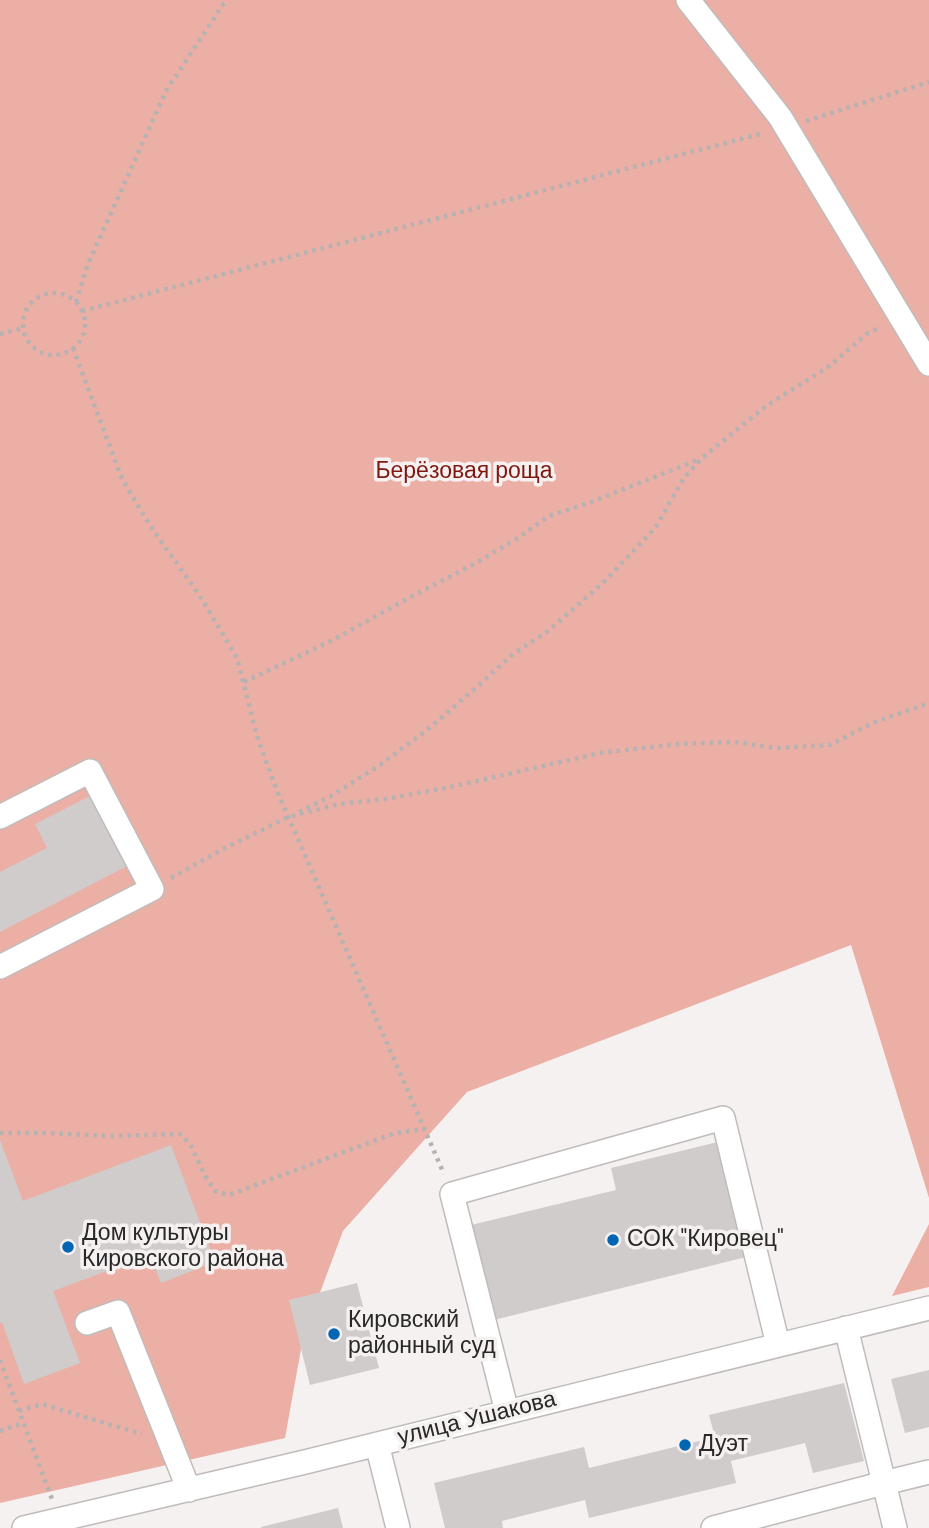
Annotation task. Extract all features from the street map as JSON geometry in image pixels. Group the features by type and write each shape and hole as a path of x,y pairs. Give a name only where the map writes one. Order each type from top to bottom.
{"street":[{"path":"688,0 780,117 929,364"},
{"path":"0,817 90,771 152,889 0,967"},
{"path":"508,1412 452,1194 723,1118 778,1345"},
{"name":"улица Ушакова","path":"24,1528 929,1308"},
{"path":"87,1324 118,1312 189,1490"},
{"path":"846,1328 895,1528"},
{"path":"377,1444 398,1528"},
{"path":"713,1528 929,1472"}],"path":[{"path":"76,302 88,264 166,91 226,0"},
{"path":"82,311 786,127 929,82"},
{"path":"57,293 67,296 76,302 82,311 84,331 73,348 57,355 48,354 39,351 26,337 24,318 27,309 40,297 57,293"},
{"path":"152,889 223,849 331,796 380,765 427,730 513,654 548,631 605,581 655,528 684,478 702,458 766,406 828,367 868,333 901,317"},
{"path":"0,334 24,328"},
{"path":"73,348 122,479 151,527 200,596 237,658 257,736 288,817 452,1194"},
{"path":"243,682 333,640 474,564 549,516 702,458"},
{"path":"288,817 339,804 446,788 600,753 678,744 735,742 776,748 830,745 872,723 929,702"},
{"path":"0,1133 111,1136 180,1134 190,1143 215,1191 229,1195 395,1133 425,1129"},
{"path":"0,1360 60,1520"},
{"path":"19,1411 40,1404 170,1442"},
{"path":"0,1431 23,1423"}],"green space":[{"name":"Берёзовая роща","path":"0,0 929,0 929,1198 851,945 467,1092 343,1231 303,1338 285,1438 0,1503"},
{"path":"929,1224 929,1287 892,1296"}],"building":[{"path":"92,795 129,865 0,932 0,872 47,848 35,824"},
{"path":"0,1140 23,1201 171,1145 215,1262 161,1283 150,1255 53,1291 80,1363 24,1384 2,1322 0,1323"},
{"name":"СОК \"Кировец\"","path":"726,1140 754,1255 494,1320 471,1225 616,1190 611,1168"},
{"name":"Кировский районный суд","path":"357,1283 379,1368 310,1385 289,1300"},
{"path":"929,1370 929,1427 905,1433 891,1379"},
{"path":"844,1383 864,1461 813,1473 805,1443 731,1461 736,1483 589,1518 585,1500 502,1521 503,1528 445,1528 434,1483 584,1447 589,1468 715,1437 709,1415"},
{"path":"338,1508 343,1528 261,1528 261,1527"}],"place":[{"name":"СОК \"Кировец\"","path":"613,1240"},
{"name":"Дом культуры Кировского района","path":"68,1247"},
{"name":"Кировский районный суд","path":"334,1334"},
{"name":"Дуэт","path":"685,1445"}]}
